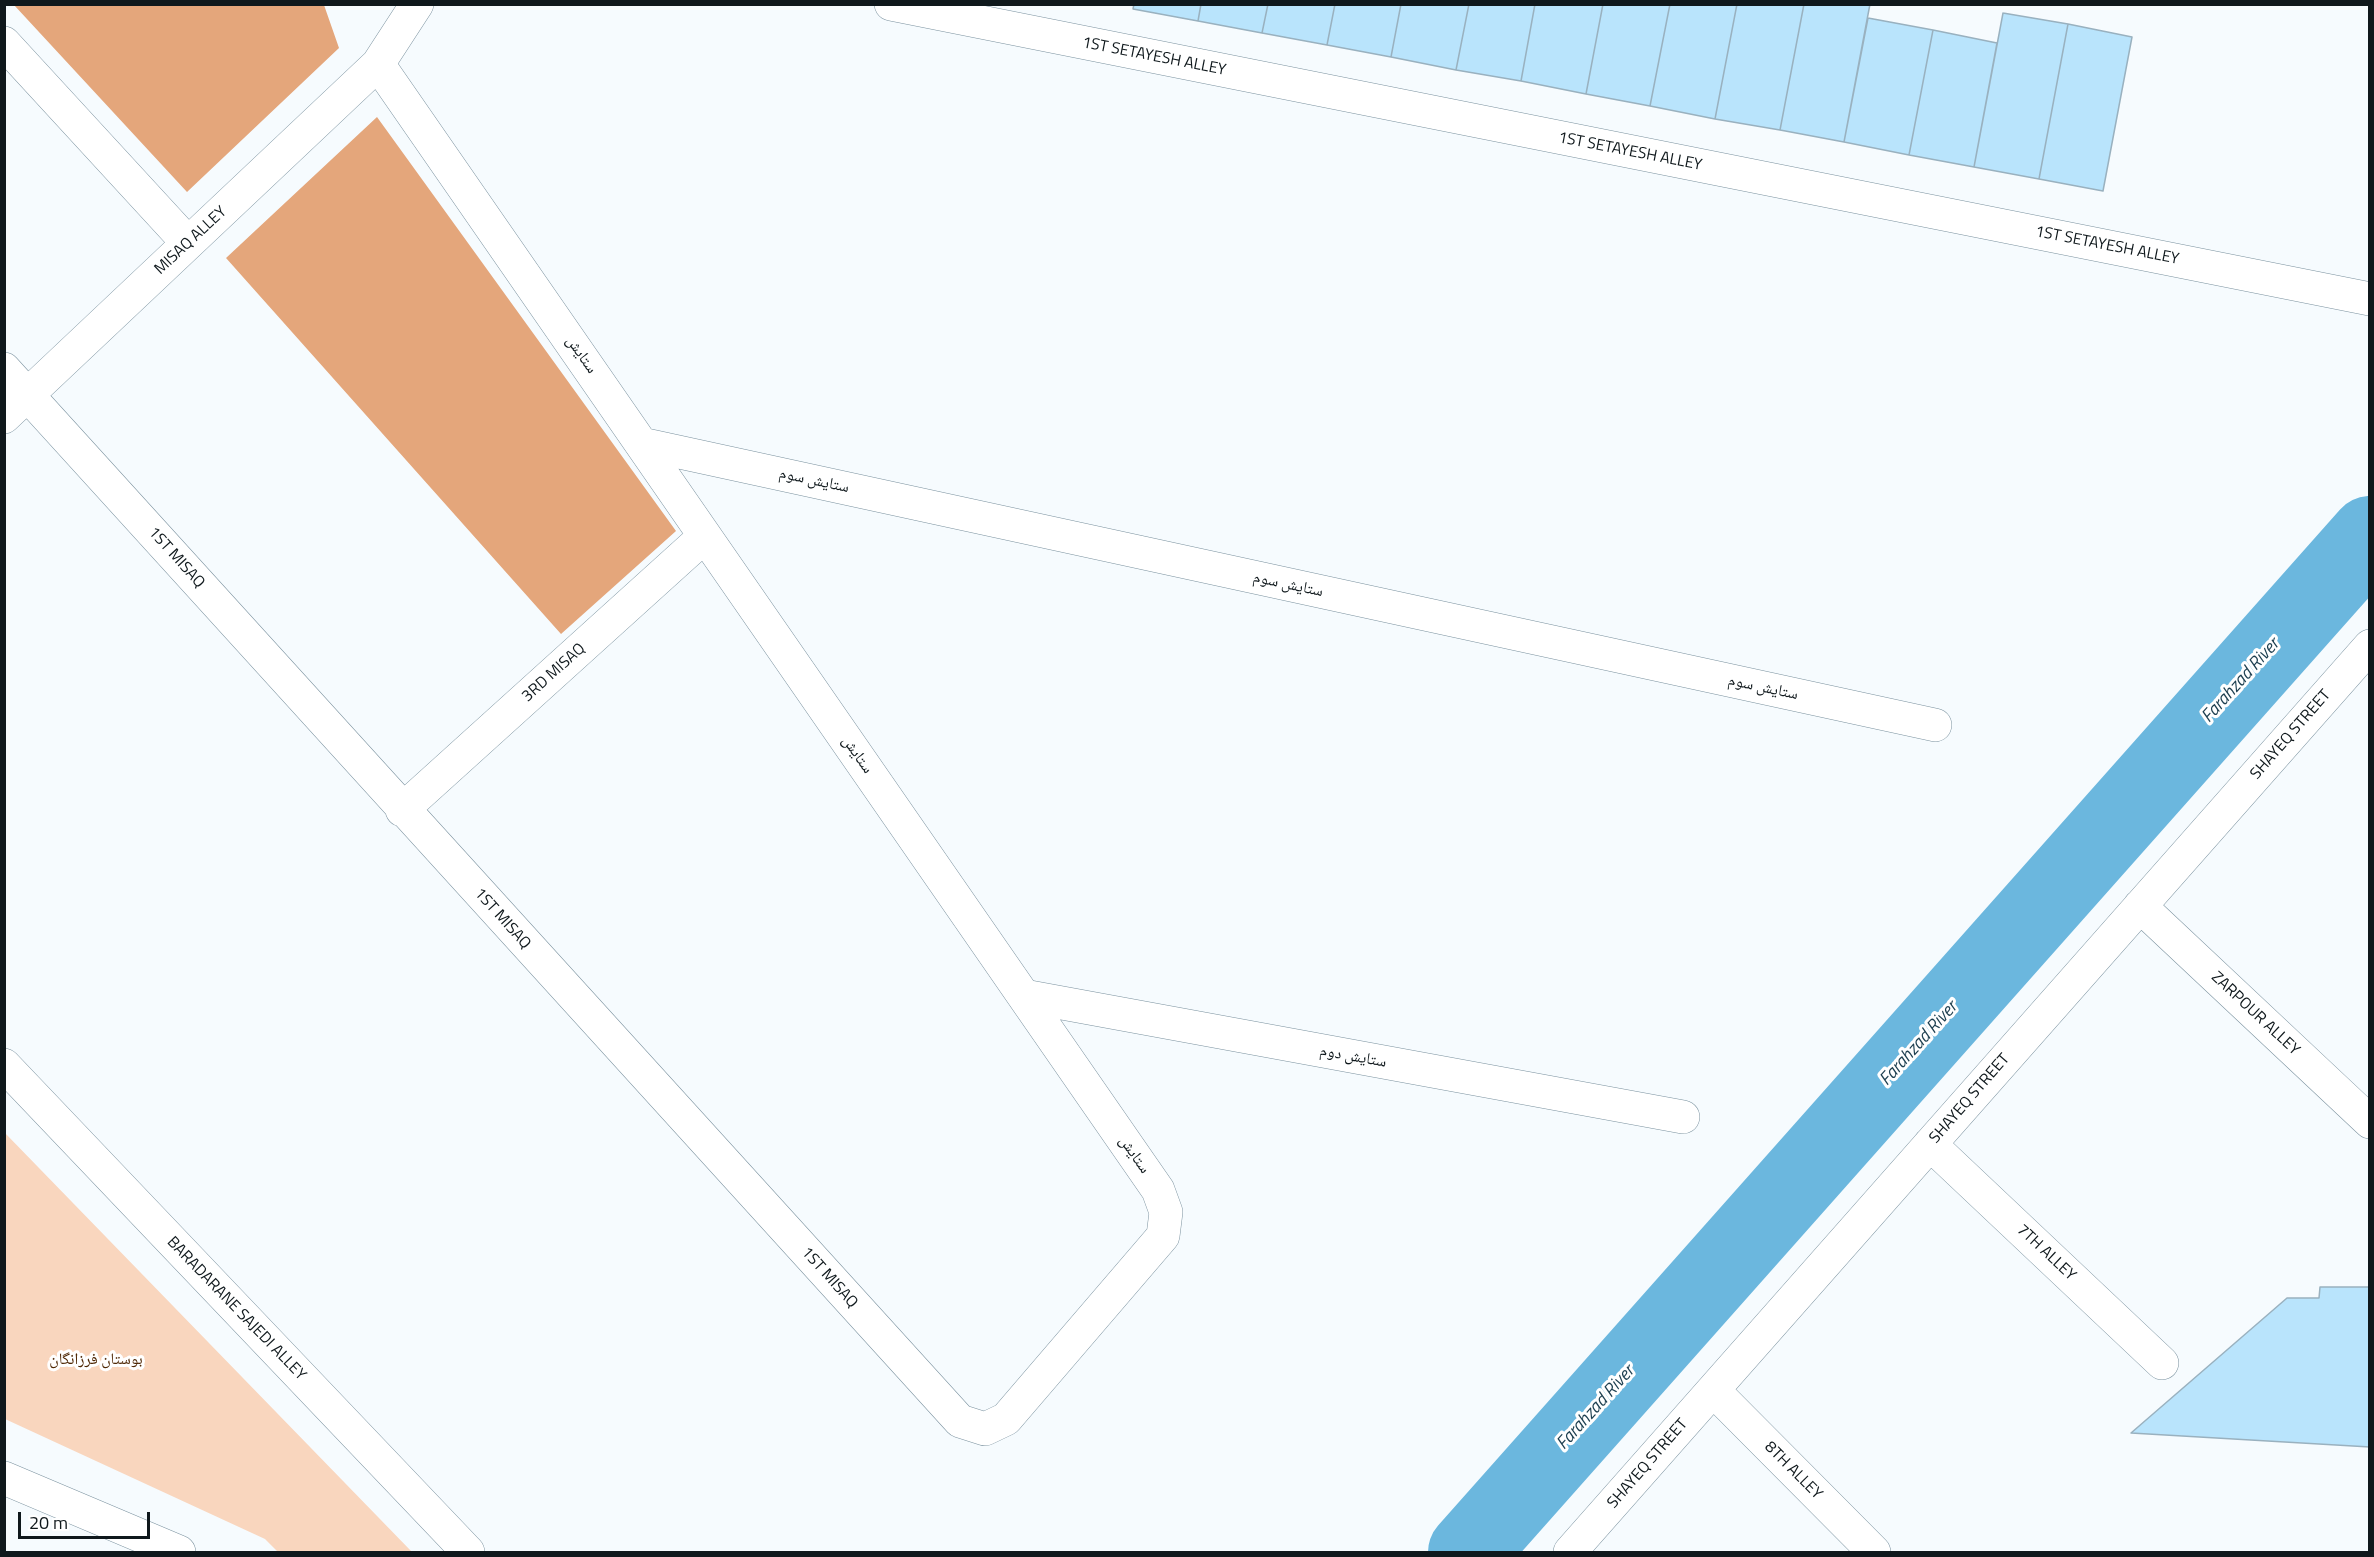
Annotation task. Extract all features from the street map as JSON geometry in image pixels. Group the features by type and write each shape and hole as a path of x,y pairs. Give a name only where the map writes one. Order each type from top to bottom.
{"street":[{"path":"378,64 417,4"},
{"name":"1ST SETAYESH ALLEY","path":"891,4 2370,298"},
{"path":"4,43 188,243"},
{"name":"MISAQ ALLEY","path":"4,417 378,64"},
{"name":"ستایش","path":"378,64 1158,1190 1166,1212 1163,1236 1006,1419 985,1429"},
{"name":"1ST MISAQ","path":"4,369 29,394 402,810 960,1421 985,1429"},
{"name":"ستایش سوم","path":"642,444 1935,725"},
{"name":"3RD MISAQ","path":"402,810 705,536"},
{"name":"SHAYEQ STREET","path":"1570,1552 2140,906 2365,660"},
{"name":"ZARPOUR ALLEY","path":"2140,906 2370,1122"},
{"name":"ستایش دوم","path":"1024,996 1683,1117"},
{"name":"BARADARANE SAJEDI ALLEY","path":"4,1065 468,1552"},
{"name":"7TH ALLEY","path":"1930,1144 2162,1363"},
{"name":"8TH ALLEY","path":"1713,1390 1874,1552"},
{"path":"4,1478 179,1552"}],"green space":[{"name":"بوستان فرزانگان","path":"5,1133 412,1552 278,1552 265,1539 5,1419"}],"shaded area":[{"path":"14,5 324,5 339,48 187,192"},
{"path":"377,117 676,531 561,634 226,258"}],"building":[{"path":"1134,4 1201,4 1198,21 1133,9"},
{"path":"1201,4 1268,4 1262,33 1198,21"},
{"path":"1268,4 1335,4 1327,45 1262,33"},
{"path":"1335,4 1401,4 1391,57 1327,45"},
{"path":"1401,4 1469,4 1456,70 1391,57"},
{"path":"1469,4 1535,4 1521,81 1456,70"},
{"path":"1535,4 1603,4 1586,94 1521,81"},
{"path":"1603,4 1670,4 1650,106 1586,94"},
{"path":"1670,4 1737,4 1715,119 1650,106"},
{"path":"1737,4 1804,4 1780,130 1715,119"},
{"path":"1804,4 1870,4 1844,142 1780,130"},
{"path":"2003,13 2068,24 2039,179 1974,167"},
{"path":"1868,18 1933,30 1909,155 1844,142"},
{"path":"2068,24 2132,37 2103,191 2039,179"},
{"path":"1933,30 1997,43 1974,167 1909,155"},
{"path":"2320,1287 2370,1287 2370,1447 2131,1433 2287,1298 2319,1298"}],"waterway":[{"name":"Farahzad River","path":"1468,1552 2370,536"}]}
